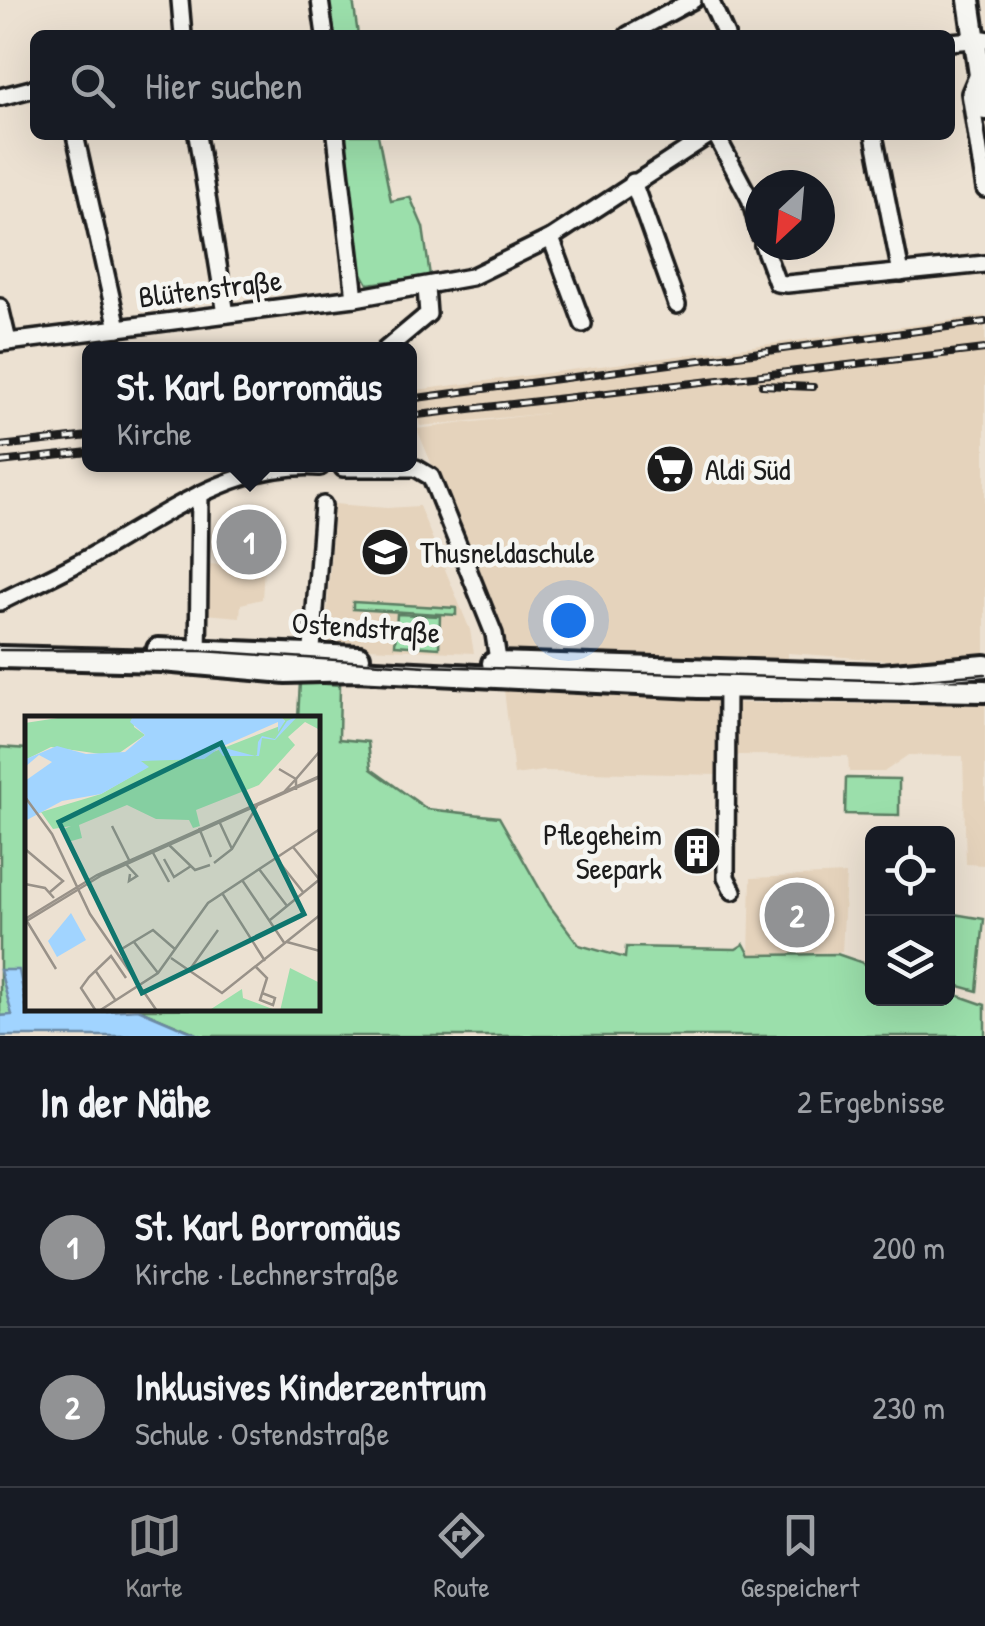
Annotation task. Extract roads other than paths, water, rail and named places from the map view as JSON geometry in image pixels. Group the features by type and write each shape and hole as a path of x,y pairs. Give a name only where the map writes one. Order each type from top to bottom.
{"main road":[{"path":"969,0 980,40 979,72 985,109"},
{"name":"Ostendstraße","path":"0,646 985,691"},
{"name":"Ostendstraße","path":"0,658 198,656"},
{"name":"Ostendstraße","path":"727,678 896,675 985,666"},
{"path":"956,670 959,692"}],"street":[{"path":"180,0 183,30"},
{"path":"320,0 323,30"},
{"path":"637,30 692,0"},
{"path":"710,0 724,30"},
{"path":"955,42 980,40"},
{"path":"979,72 970,92 985,189"},
{"path":"0,97 30,89"},
{"path":"76,140 118,328"},
{"path":"198,140 226,314"},
{"path":"337,140 355,298"},
{"name":"Blütenstraße","path":"4,342 426,288 505,264 700,140"},
{"path":"719,140 745,189"},
{"path":"875,140 901,272"},
{"path":"634,182 677,305"},
{"path":"551,238 583,324"},
{"path":"769,260 777,283 985,264"},
{"path":"395,342 428,314 426,288"},
{"path":"0,307 4,342"},
{"path":"417,469 431,477 487,614 500,670"},
{"path":"0,602 200,494 259,472"},
{"path":"198,656 200,494"},
{"path":"310,663 323,505"},
{"path":"727,678 726,877 734,890"}],"water":[{"path":"0,970 19,970 28,1016 143,1011 201,1036 0,1036 0,1016 12,1015"}],"tram line":[{"path":"0,650 203,651 426,666 900,681 985,674"}],"railway":[{"path":"417,398 985,322"},
{"path":"417,415 985,349"},
{"path":"762,385 813,387"},
{"path":"0,446 82,437"},
{"path":"0,462 82,453"}],"place":[{"name":"Aldi Süd","path":"670,469"},
{"name":"St. Karl Borromäus","path":"249,542"},
{"name":"Thusneldaschule","path":"385,552"},
{"name":"Pflegeheim Seepark","path":"697,851"},
{"name":"Inklusives Kinderzentrum","path":"797,915"}]}
